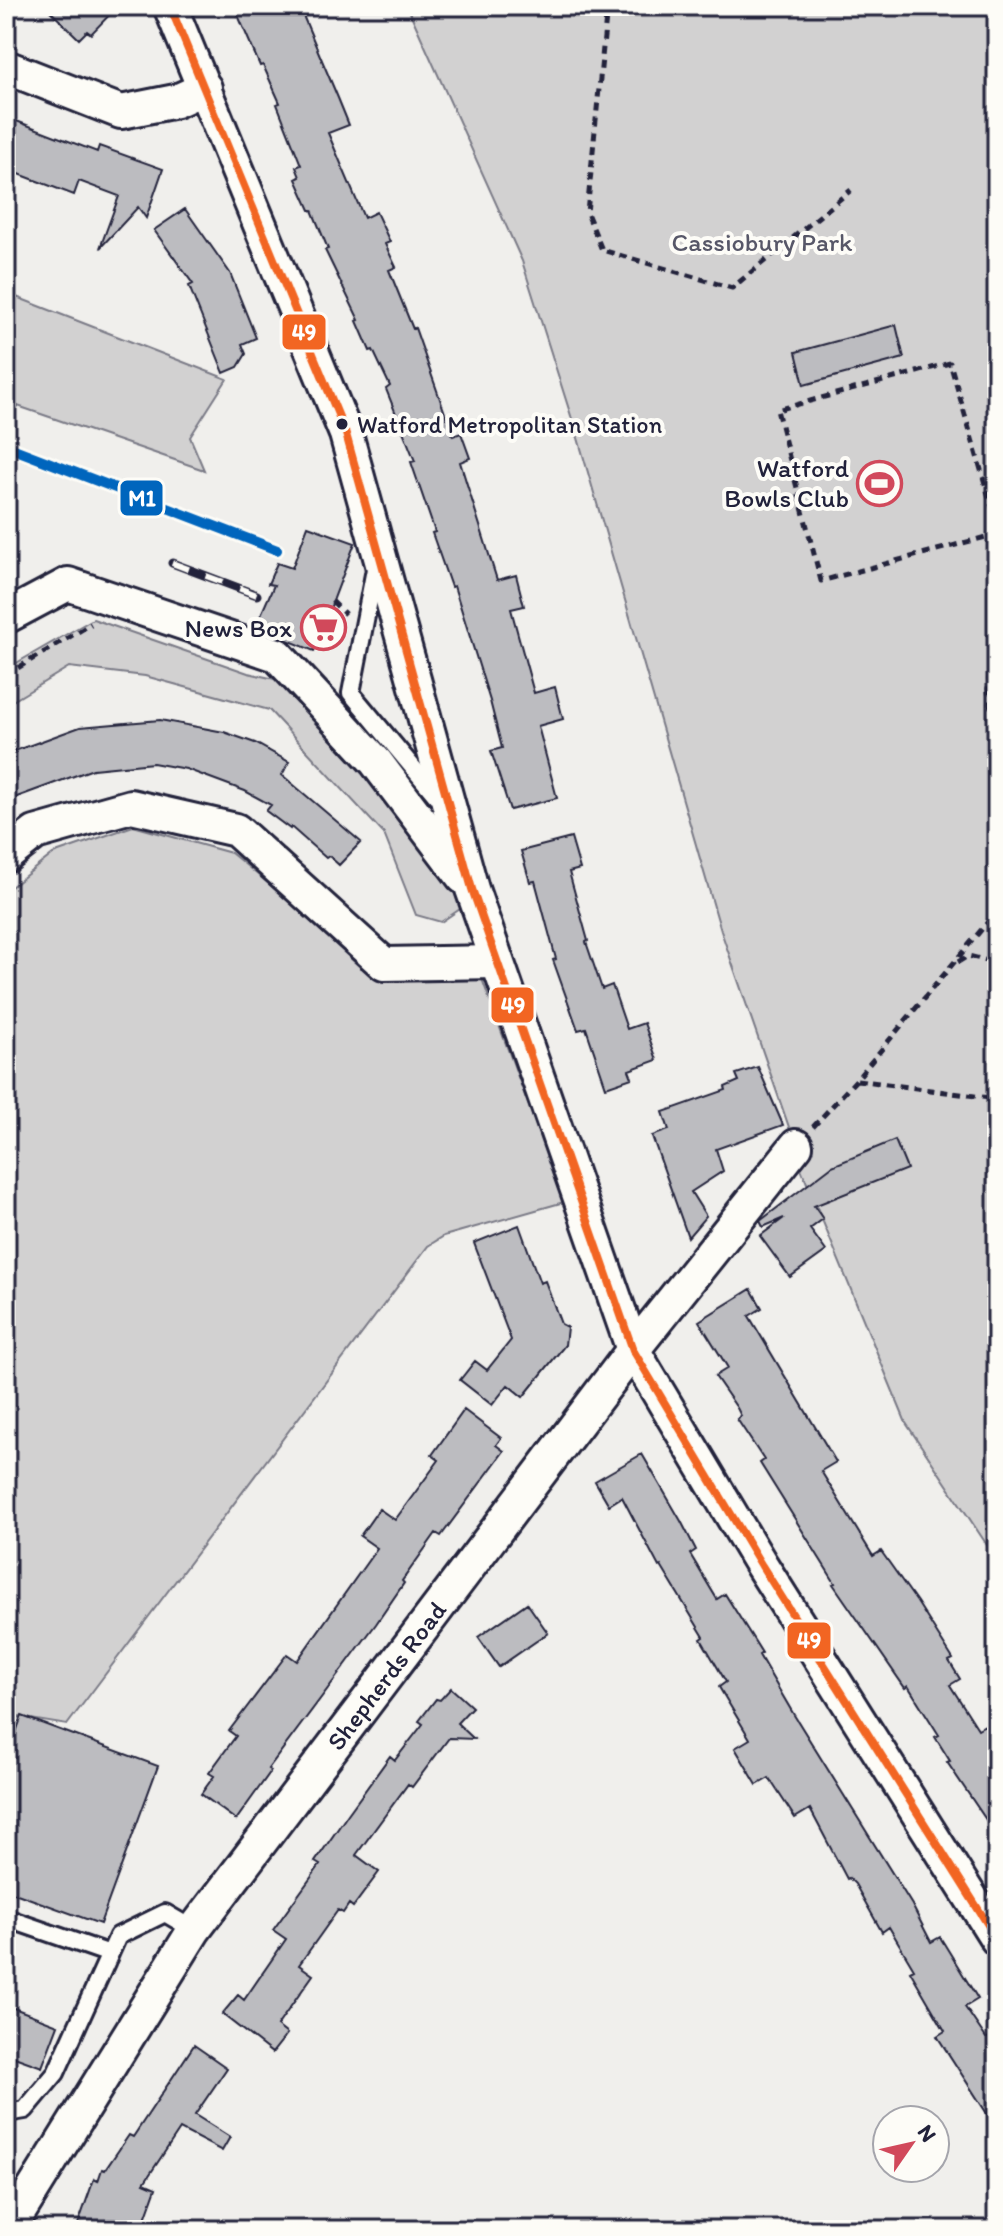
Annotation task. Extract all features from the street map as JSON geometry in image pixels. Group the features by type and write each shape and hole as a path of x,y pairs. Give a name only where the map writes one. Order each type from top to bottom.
{"street":[{"path":"170,6 346,434 472,889 633,1350 762,1566 997,1939"},
{"path":"6,67 121,112 176,101 205,88"},
{"path":"6,617 68,584 277,655 376,762 472,889"},
{"path":"6,856 35,833 131,806 236,830 384,964 496,962"},
{"name":"Shepherds Road","path":"8,2230 194,1930 633,1350 796,1146"}],"lane":[{"path":"379,552 351,693 452,816"},
{"path":"6,2113 25,2110 56,2073 118,1936 165,1913 194,1930"},
{"path":"6,1918 110,1954"}],"path":[{"path":"607,6 587,213 602,250 732,288 851,190"},
{"path":"997,525 950,363 777,410 821,581 997,534"},
{"path":"332,601 363,632"},
{"path":"997,617 988,689 997,748"},
{"path":"6,675 91,623"},
{"path":"796,1146 856,1080 997,911"},
{"path":"953,964 968,956 997,963"},
{"path":"856,1080 997,1099"}],"green space":[{"name":"Cassiobury Park","path":"407,6 997,6 997,1560 906,1423 797,1159 791,1133 721,931 578,438 522,261"},
{"path":"6,293 227,379 190,437 204,470 6,402"},
{"path":"93,619 248,673 288,682 463,879 463,907 441,922 416,915 384,834 269,710 145,676 69,667 6,705 6,669"},
{"path":"133,826 231,853 280,893 361,968 463,964 478,968 564,1202 444,1236 428,1246 67,1725 6,1715 6,891 53,854"}],"building":[{"path":"45,6 118,6 91,34 87,31 79,39"},
{"path":"234,6 299,6 338,98 349,125 328,133 364,218 376,212 390,242 385,244 396,267 389,270 415,328 453,436 461,433 470,458 460,462 497,580 516,575 524,606 511,609 534,693 555,687 563,719 538,726 557,798 510,810 491,751 502,748 490,701 454,586 451,587 432,533 435,532 411,462 415,461 386,389 390,386 373,350 370,351 359,320 325,250 328,249 296,179 300,177 296,167 301,165 277,104 280,103"},
{"path":"6,117 97,152 99,146 163,169 146,218 138,207 100,248 119,196 79,181 74,195 6,169"},
{"path":"185,209 230,273 256,338 242,344 246,354 238,367 224,373 189,286 193,284 154,230"},
{"path":"896,325 904,358 804,385 796,352"},
{"path":"308,526 355,543 314,651 266,631 270,622 259,619 274,585 268,584 277,563 292,568"},
{"path":"160,720 224,732 255,743 289,762 282,775 361,842 339,865 266,811 271,805 245,791 186,769 153,763 93,769 6,801 6,754 80,727"},
{"path":"571,838 580,869 569,872 586,942 602,989 612,985 627,1029 644,1023 657,1060 629,1070 632,1078 606,1087 586,1028 578,1030 553,960 556,959 535,881 530,882 521,851"},
{"path":"758,1067 783,1125 716,1149 723,1171 691,1192 706,1216 688,1237 652,1136 669,1130 663,1112 726,1090 725,1087 739,1081 736,1074"},
{"path":"895,1140 907,1169 814,1206 823,1219 810,1229 826,1251 790,1277 760,1236 784,1218 763,1227 760,1221 832,1166"},
{"path":"519,1225 540,1283 545,1281 561,1324 567,1327 565,1345 523,1397 508,1385 492,1405 460,1380 475,1361 487,1370 511,1340 474,1243"},
{"path":"751,1289 762,1308 749,1316 836,1462 821,1471 873,1556 881,1551 917,1602 953,1659 949,1661 960,1679 950,1685 978,1729 985,1725 997,1744 997,1836 947,1762 950,1761 935,1737 939,1735 908,1686 905,1688 833,1584 760,1463 764,1460 737,1419 741,1416 737,1408 715,1376 728,1368 699,1321"},
{"path":"464,1410 501,1438 496,1445 504,1451 441,1536 436,1533 376,1624 268,1769 271,1771 236,1820 201,1794 214,1776 209,1773 236,1736 229,1731 287,1654 297,1661 377,1548 360,1536 379,1509 395,1520 439,1460 432,1455"},
{"path":"642,1454 696,1550 690,1554 717,1599 725,1594 762,1653 759,1655 794,1715 912,1905 931,1942 940,1937 978,1999 965,2007 986,2038 997,2036 997,2129 937,2036 945,2031 910,1971 914,1969 889,1927 882,1932 855,1884 847,1879 810,1809 795,1818 769,1778 757,1785 735,1748 750,1739 719,1687 726,1682 701,1639 704,1637 659,1567 622,1497 609,1505 595,1481"},
{"path":"527,1603 548,1633 499,1667 478,1637"},
{"path":"451,1688 472,1707 457,1723 474,1739 449,1738 412,1787 408,1784 356,1855 379,1872 353,1907 349,1904 343,1913 338,1910 299,1965 313,1975 277,2026 287,2034 272,2053 222,2014 238,1995 244,2000 286,1939 273,1930 320,1865 315,1862 348,1814 390,1756 395,1760 423,1724 419,1721 436,1699 440,1700"},
{"path":"22,1716 158,1766 100,1924 6,1890 6,1759"},
{"path":"6,2005 58,2025 42,2067 6,2054"},
{"path":"194,2045 227,2068 195,2115 230,2137 222,2151 180,2129 144,2183 156,2188 141,2230 122,2223 120,2230 76,2230 94,2179 98,2181 102,2169 105,2170 129,2135 133,2137"}],"railway":[{"path":"200,520 277,550"},
{"path":"172,563 257,595"}],"transit line":[{"name":"49","path":"170,6 346,434 472,889 633,1350 762,1566 997,1939"},
{"name":"M1","path":"6,446 277,550"}],"place":[{"name":"Watford Metropolitan Station","path":"342,424"},
{"name":"Watford Bowls Club","path":"880,483"},
{"name":"News Box","path":"323,628"}]}
